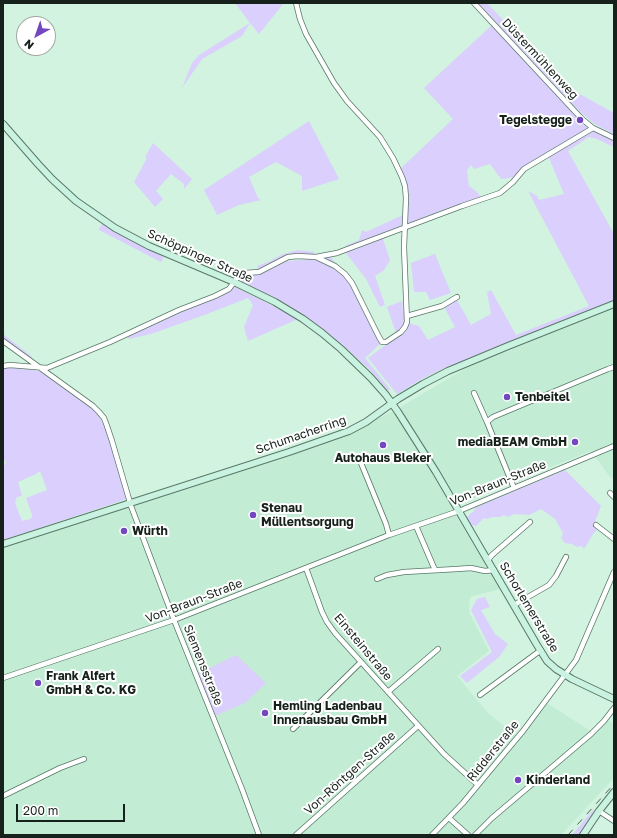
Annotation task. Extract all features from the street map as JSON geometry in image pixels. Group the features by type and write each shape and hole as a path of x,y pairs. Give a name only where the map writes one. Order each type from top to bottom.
{"main road":[{"name":"Schöppinger Straße","path":"3,124 52,179 76,201 101,219 149,246 234,282 275,302 303,319 342,349 371,378 392,403"},
{"name":"Schumacherring","path":"3,544 338,436 357,427 392,403 448,371 614,304"},
{"name":"Schorlemerstraße","path":"392,403 420,446 541,650 552,665 564,675 614,699"},
{"path":"583,835 614,792"}],"street":[{"path":"296,3 306,34 334,83 347,101 380,137 397,166 405,186 406,214 404,228 407,322 401,332 386,342 382,342 352,283 345,274 334,266 316,257"},
{"name":"Düstermühlenweg","path":"474,3 572,110 593,128"},
{"path":"3,366 10,365 47,368 110,342 173,312 215,296 229,289 237,278 243,274 259,272 288,258 298,256 316,257 337,253 500,193 513,182 524,169 593,128 614,138"},
{"path":"407,316 442,306 457,297"},
{"name":"Siemensstraße","path":"3,341 93,406 104,418 130,503 174,620 259,835"},
{"path":"487,422 493,417 614,367"},
{"path":"474,393 514,488"},
{"name":"Von-Braun-Straße","path":"3,678 174,620 389,535 459,511 614,446"},
{"path":"361,463 389,535"},
{"path":"610,493 614,497"},
{"name":"Schorlemerstraße","path":"488,560 530,522"},
{"path":"596,525 614,539"},
{"path":"416,526 435,570"},
{"path":"514,605 549,585 556,576 566,557"},
{"name":"Einsteinstraße","path":"306,568 322,612 335,633 444,754 478,785"},
{"path":"377,579 387,575 404,572 471,568 485,571 494,570"},
{"name":"Ridderstraße","path":"432,835 450,818 523,731 576,660 614,572"},
{"name":"Einsteinstraße","path":"388,692 438,649"},
{"path":"480,696 541,650"},
{"path":"294,729 361,662"},
{"path":"475,835 492,818 591,734 614,708"},
{"name":"Von-Röntgen-Straße","path":"296,835 418,726"},
{"path":"3,796 60,768 84,759"},
{"path":"599,811 614,821"},
{"path":"450,818 468,835"}],"shaded area":[{"path":"235,3 284,3 259,34"},
{"path":"478,3 487,3 562,83 614,113 614,134 596,125 578,110"},
{"path":"250,23 242,36 202,59 182,88 192,63 199,55"},
{"path":"492,25 556,93 582,124 593,131 614,140 614,147 589,137 568,151 614,234 614,302 442,369 397,394 368,358 404,331 409,323 419,326 428,340 455,327 444,307 457,300 471,325 491,314 487,292 491,290 516,335 589,306 528,191 537,196 539,200 564,194 547,153 527,166 514,177 509,178 501,179 490,164 474,169 471,165 467,170 469,186 481,197 383,239 390,260 384,270 375,276 385,305 380,307 366,279 346,253 345,246 359,240 362,230 366,232 403,215 407,215 400,169 453,119 424,88"},
{"path":"309,121 339,179 302,191 302,176 276,162 249,177 258,198 261,200 239,205 217,215 204,190"},
{"path":"153,143 192,179 184,189 184,184 171,174 156,191 163,199 155,207 134,182"},
{"path":"102,223 164,257 161,262 99,230"},
{"path":"298,250 314,252 314,254 290,256 258,271 257,266 283,254"},
{"path":"435,254 451,293 430,300 426,292 414,292 411,263"},
{"path":"326,255 331,257 355,290 381,343 365,358 390,389 388,391 368,368 313,322 285,304 241,281 242,277 262,273 287,261 314,259"},
{"path":"233,286 298,319 248,341 244,327 253,305 248,298 151,334 129,339 125,333 156,318 223,294"},
{"path":"402,301 403,311 406,316 403,328 396,333 387,307"},
{"path":"614,308 614,479 610,477 591,451 451,507 500,589 470,597 469,612 489,651 457,676 489,714 518,737 545,702 594,733 609,720 614,725 614,778 561,835 3,835 3,542 324,442 392,412 478,361 602,311"},
{"path":"3,334 31,356 36,363 3,339"},
{"path":"9,367 43,372 93,409 100,418 106,431 127,499 3,540 3,468 6,462 3,459 3,368","holes":["40,471 47,490 26,498 32,517 22,521 15,503 17,497 22,496 18,482"]},
{"path":"565,470 601,506 594,524 597,530 584,549 582,546 577,547 572,544 565,543 561,538 563,533 555,519 541,509 529,515 515,514 507,517 504,515 487,519 484,518 476,526 468,524 466,518 474,511 476,507"},
{"path":"485,597 490,607 481,610 495,634 508,644 499,657 467,683 460,676 492,652 471,610 477,599"},
{"path":"236,655 266,683 245,703 215,716 197,674"},
{"path":"594,809 592,815 578,835 572,835"}],"railway":[{"path":"568,835 614,784"}],"place":[{"name":"Tegelstegge","path":"580,120"},
{"name":"Tenbeitel","path":"507,397"},
{"name":"mediaBEAM GmbH","path":"575,442"},
{"name":"Autohaus Bleker","path":"383,445"},
{"name":"Stenau Müllentsorgung","path":"253,515"},
{"name":"Würth","path":"124,531"},
{"name":"Frank Alfert GmbH & Co. KG","path":"38,683"},
{"name":"Hemling Ladenbau Innenausbau GmbH","path":"265,713"},
{"name":"Kinderland","path":"518,780"}]}
